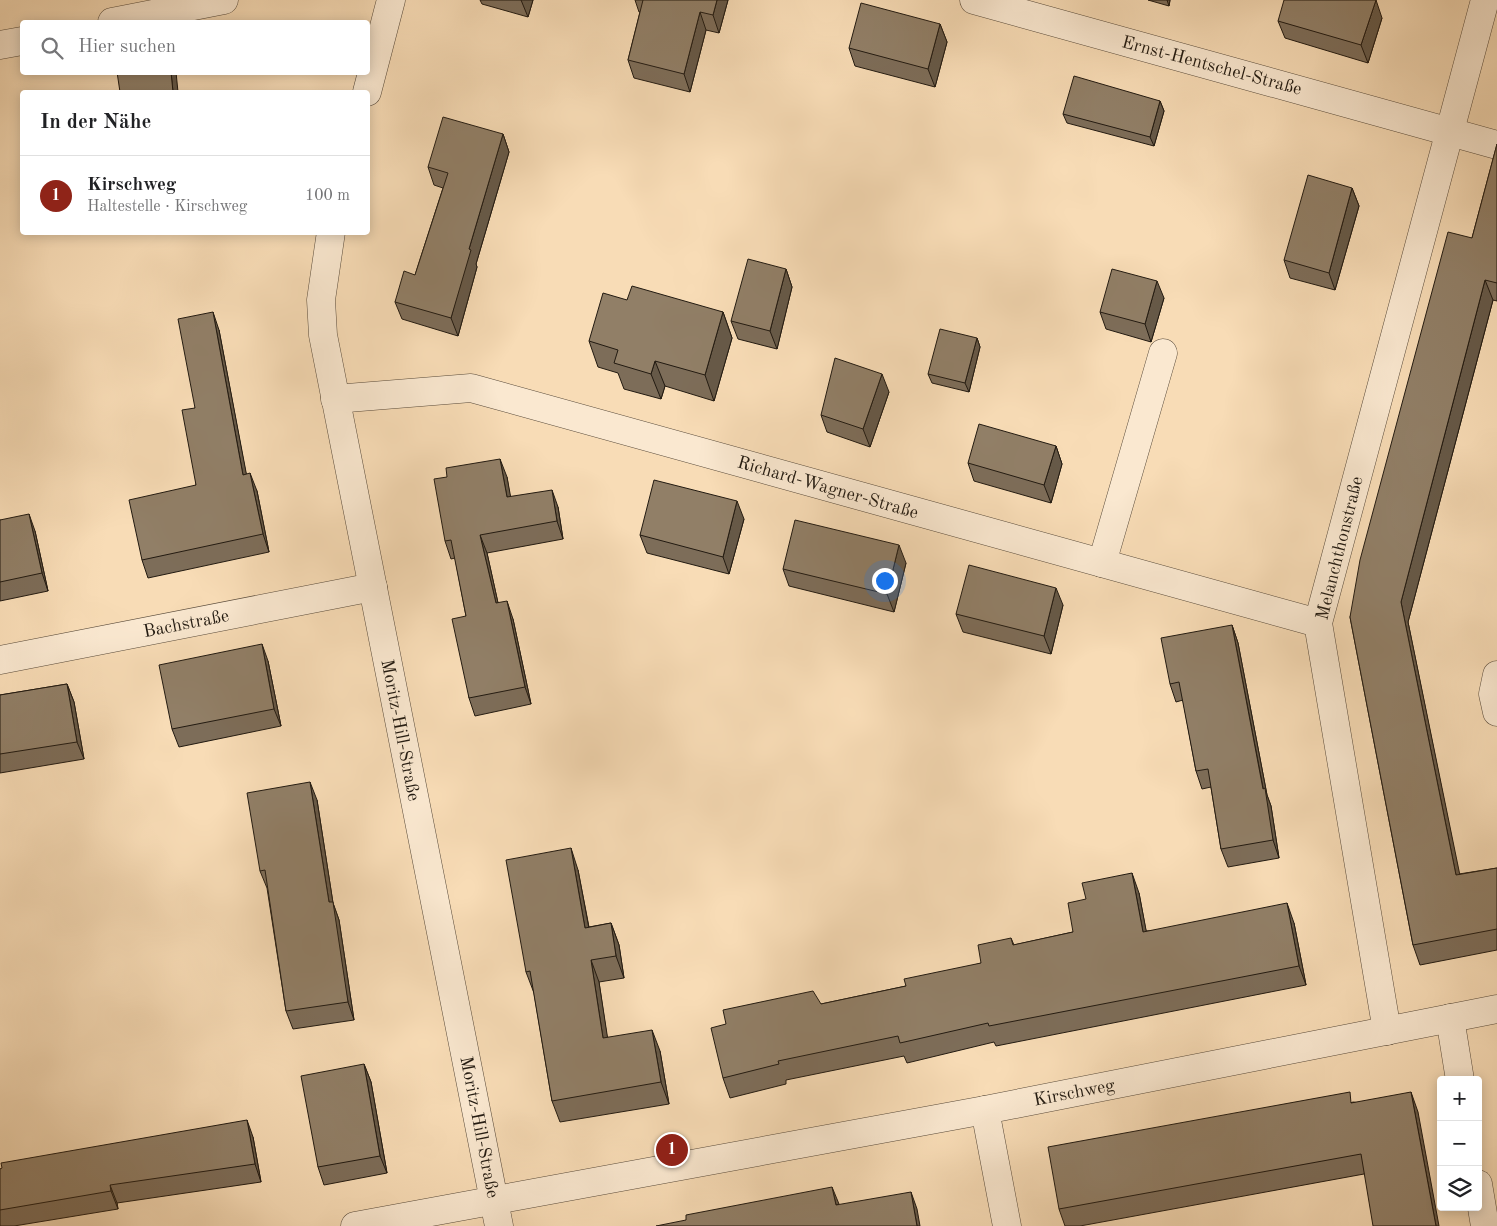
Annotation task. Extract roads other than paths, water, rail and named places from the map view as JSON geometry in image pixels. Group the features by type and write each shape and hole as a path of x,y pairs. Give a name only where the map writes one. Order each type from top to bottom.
{"street":[{"path":"122,20 224,0"},
{"path":"368,90 391,0"},
{"name":"Ernst-Hentschel-Straße","path":"974,0 1449,131"},
{"name":"Melanchthonstraße","path":"1387,1031 1318,623 1484,0"},
{"path":"0,45 20,41"},
{"path":"1449,131 1497,145"},
{"name":"Moritz-Hill-Straße","path":"331,235 321,300 323,335 496,1213"},
{"path":"1102,563 1163,353"},
{"name":"Richard-Wagner-Straße","path":"335,399 471,388 1318,623"},
{"name":"Bachstraße","path":"0,660 373,587"},
{"path":"1497,675 1493,694 1497,712"},
{"name":"Kirschweg","path":"355,1226 496,1213 984,1110 1497,1009"},
{"path":"1450,1018 1459,1076"},
{"path":"984,1110 1007,1226"},
{"path":"1482,1205 1486,1226"}],"place":[{"name":"Kirschweg","path":"672,1150"}]}
